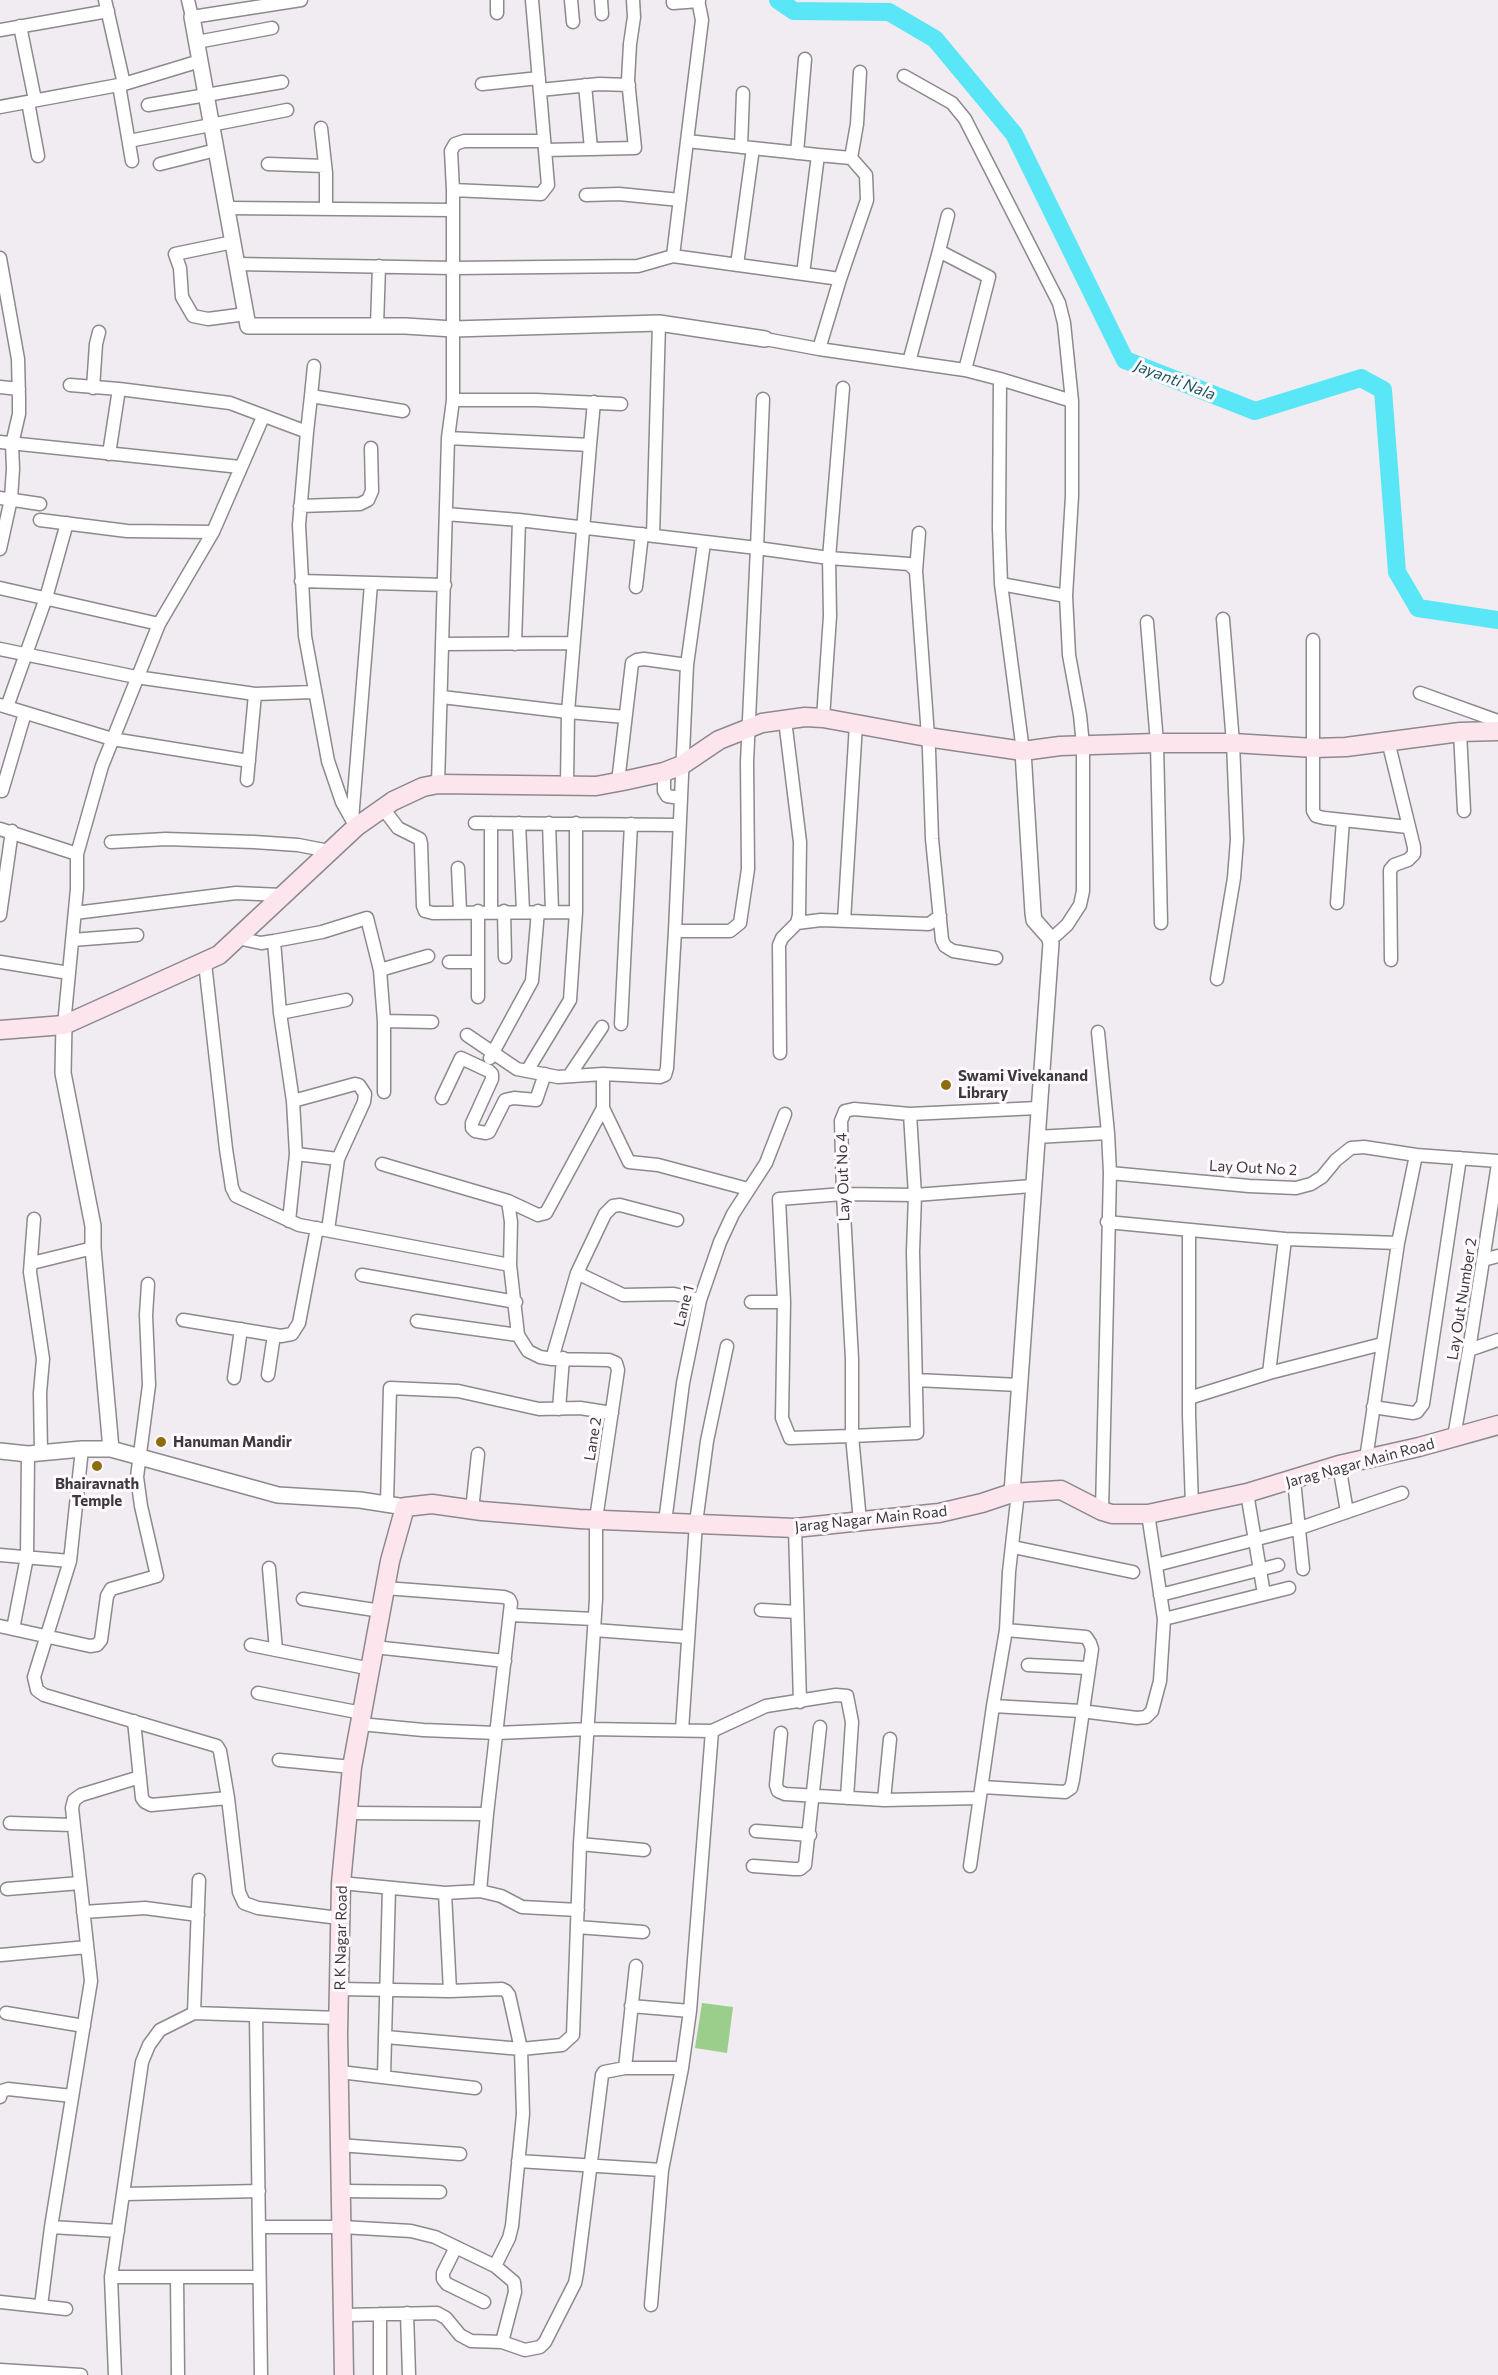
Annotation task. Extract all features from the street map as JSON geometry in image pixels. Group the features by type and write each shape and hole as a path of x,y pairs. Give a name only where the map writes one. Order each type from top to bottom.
{"main road":[{"path":"0,1030 64,1025 205,963 219,955 282,895 311,871 354,824 423,787 438,784 567,786 618,782 664,772 682,765 719,740 762,723 805,717 1023,750 1157,743 1346,747 1460,732 1498,731"},
{"name":"Jarag Nagar Main Road","path":"396,1505 432,1504 472,1510 596,1519 795,1527 939,1514 1015,1493 1061,1490 1112,1514 1148,1514 1247,1493 1339,1465 1498,1425"},
{"name":"R K Nagar Road","path":"344,2375 339,2145 341,1882 352,1767 385,1588 396,1505"}],"street":[{"path":"188,0 248,326 377,326 453,329 660,322 819,349 965,370 1072,401"},
{"path":"192,17 267,3 301,0"},
{"path":"453,190 541,194 548,185 532,0"},
{"path":"571,0 573,22"},
{"path":"601,0 602,14"},
{"path":"438,784 448,438 453,400 451,152 455,144 464,141 591,149 635,148 629,86 633,0"},
{"path":"673,0 673,3 698,1 702,20 673,256"},
{"path":"0,30 107,6 132,161"},
{"path":"20,26 38,156"},
{"path":"197,42 272,28"},
{"path":"797,153 804,59"},
{"path":"0,106 121,85 200,61"},
{"path":"851,158 857,124 860,72"},
{"path":"904,76 952,103 965,119 1059,303 1064,323 1072,401 1072,507 1066,596 1068,654 1080,715 1083,746 1082,900 1067,925 1050,940"},
{"path":"148,105 282,82"},
{"path":"482,84 629,86"},
{"path":"585,85 591,149"},
{"path":"737,265 747,148 743,93"},
{"path":"129,141 287,110"},
{"path":"321,128 326,209"},
{"path":"687,141 851,158 866,175 867,200 819,349"},
{"path":"160,164 216,150"},
{"path":"803,274 818,155"},
{"path":"268,164 325,166"},
{"path":"586,195 619,194 680,200"},
{"path":"227,208 453,210"},
{"path":"909,362 948,215"},
{"path":"233,242 175,254 180,268 182,297 193,316 208,319 246,314"},
{"path":"939,251 988,277 965,370"},
{"path":"237,264 453,268 638,266 673,256 840,279"},
{"path":"0,258 18,359 19,389 19,414 6,443 13,469 5,498 0,549"},
{"path":"377,326 379,266"},
{"path":"636,587 647,535 660,322"},
{"path":"93,388 99,332"},
{"path":"314,366 300,506 301,580 305,636 328,761 342,802 354,824"},
{"path":"970,1866 1006,1630 1009,1572 1013,1547 1019,1385 1032,1186 1050,974 1050,940 1037,925 1033,913 1023,750 1001,584 1000,379"},
{"path":"70,385 230,403 307,432"},
{"path":"0,387 19,389"},
{"path":"823,718 830,616 829,558 843,388"},
{"path":"109,454 119,389"},
{"path":"311,396 403,411"},
{"path":"675,931 730,931 740,923 748,869 748,730 763,399"},
{"path":"453,400 621,404"},
{"path":"567,786 572,643 594,402"},
{"path":"111,1449 93,1226 63,1073 64,1025 75,913 77,854 112,739 136,677 159,624 213,532 263,417"},
{"path":"448,438 590,445"},
{"path":"6,443 240,468"},
{"path":"300,506 360,504 368,500 372,491 371,448"},
{"path":"5,498 40,504"},
{"path":"446,514 519,520 829,558 909,564 916,571"},
{"path":"40,520 127,531 213,532"},
{"path":"515,644 519,520"},
{"path":"67,524 46,598 3,706 112,739 249,761"},
{"path":"919,533 916,571 932,839 942,940 953,951 996,958"},
{"path":"542,1082 569,1076 603,1082 665,1075 675,931 687,665 704,543"},
{"path":"301,580 445,585"},
{"path":"354,824 371,584"},
{"path":"1001,584 1066,596"},
{"path":"0,588 159,624"},
{"path":"1217,979 1234,878 1237,840 1233,743 1223,619"},
{"path":"1146,622 1157,743 1161,923"},
{"path":"1313,640 1314,748 1311,803 1313,811 1316,816 1408,827"},
{"path":"443,645 572,643"},
{"path":"0,649 136,677 255,694 315,692"},
{"path":"618,782 632,663 644,659 687,665"},
{"path":"1420,693 1498,721"},
{"path":"247,780 255,694"},
{"path":"442,697 626,717"},
{"path":"2,791 25,713"},
{"path":"780,1053 779,945 782,938 797,923 799,915 800,842 785,720"},
{"path":"843,921 855,724"},
{"path":"1460,732 1464,812"},
{"path":"1388,741 1414,847 1414,854 1408,860 1394,865 1390,870 1391,960"},
{"path":"664,772 664,791 667,796 680,798"},
{"path":"382,807 398,828 420,839 425,911 433,913 460,911 576,912"},
{"path":"1337,903 1343,820"},
{"path":"491,823 497,911 505,957"},
{"path":"519,823 523,911"},
{"path":"549,823 552,911"},
{"path":"527,1071 570,1000 576,912 576,823"},
{"path":"475,824 679,825"},
{"path":"621,1024 631,825"},
{"path":"0,915 6,830 77,854"},
{"path":"111,842 166,839 254,842 298,845 329,851"},
{"path":"458,868 460,911"},
{"path":"75,913 236,892 282,895"},
{"path":"478,911 478,997"},
{"path":"489,1060 532,981 538,911"},
{"path":"237,938 261,943 322,932 367,918 380,970 384,1021 384,1092"},
{"path":"797,923 821,920 929,924 940,921"},
{"path":"72,940 136,935"},
{"path":"274,941 280,1013 293,1101 296,1154 288,1221"},
{"path":"380,970 428,956"},
{"path":"0,962 69,973"},
{"path":"449,962 478,962"},
{"path":"205,963 232,1188 236,1196 242,1201 288,1221 357,1237 510,1265"},
{"path":"280,1013 346,1000"},
{"path":"384,1021 432,1022"},
{"path":"569,1076 602,1027"},
{"path":"1098,1032 1110,1173 1107,1222 1102,1511"},
{"path":"466,1035 489,1060 492,1074 492,1079 472,1123 475,1131 489,1132 505,1100 514,1098 536,1100 542,1082"},
{"path":"442,1098 461,1058 489,1060 527,1071 542,1082"},
{"path":"603,1082 603,1108 629,1162 658,1165 748,1189"},
{"path":"183,1320 274,1335 289,1335 299,1323 338,1159 364,1102 365,1094 363,1088 355,1084 293,1101"},
{"path":"382,1164 508,1201 538,1215 546,1213 603,1108"},
{"name":"Lay Out No 4","path":"860,1521 852,1436 852,1359 841,1120 845,1111 855,1109 910,1114 1038,1108"},
{"name":"Lane 1","path":"665,1522 683,1383 700,1300 720,1242 748,1189 766,1162 785,1114"},
{"path":"910,1114 915,1195 913,1252 917,1433 790,1438 782,1418 784,1302 779,1199 843,1194 915,1195 1032,1186"},
{"path":"1036,1137 1108,1133"},
{"name":"Lay Out No 2","path":"1110,1173 1296,1188 1311,1184 1322,1177 1336,1160 1351,1148 1364,1147 1416,1155"},
{"path":"296,1154 338,1159"},
{"path":"1365,1459 1398,1243 1416,1155 1498,1163"},
{"path":"1373,1407 1413,1413 1418,1412 1423,1404 1460,1158"},
{"name":"Lay Out Number 2","path":"1454,1437 1496,1187 1498,1163"},
{"path":"508,1201 511,1222 510,1265 518,1335 528,1351 540,1357 558,1358"},
{"path":"559,1409 558,1358 577,1273 605,1214 613,1206 620,1205 677,1220"},
{"path":"13,1629 27,1557 43,1359 30,1272 34,1219"},
{"path":"1107,1222 1189,1232 1285,1239 1398,1243"},
{"path":"1189,1232 1189,1398 1192,1506"},
{"path":"1269,1373 1285,1239"},
{"path":"32,1263 93,1248"},
{"path":"1483,1260 1498,1256"},
{"path":"577,1273 623,1296 674,1294 700,1300"},
{"path":"362,1275 516,1302"},
{"path":"0,1626 48,1638 90,1646 97,1645 101,1640 107,1596 111,1589 157,1576 141,1506 137,1477 149,1384 146,1314 148,1284"},
{"path":"751,1302 784,1302"},
{"path":"417,1322 518,1335"},
{"path":"234,1378 242,1329"},
{"path":"268,1375 274,1335"},
{"path":"1469,1350 1498,1340"},
{"path":"1189,1398 1269,1373 1382,1344"},
{"path":"682,1730 696,1523 707,1441 727,1346"},
{"name":"Lane 2","path":"386,2037 521,2049 562,2045 573,2035 580,1844 594,1625 596,1519 618,1370 616,1363 609,1360 558,1358"},
{"path":"916,1380 1019,1385"},
{"path":"0,1450 34,1454 82,1449 111,1449 278,1495 396,1505 390,1388 458,1391 538,1409 580,1408 612,1413"},
{"path":"82,1449 70,1561 48,1638 34,1677 37,1690 44,1695 217,1746 220,1751 228,1798 239,1892 244,1903 258,1908 339,1918"},
{"path":"472,1510 478,1454"},
{"path":"1339,1465 1347,1512"},
{"path":"1294,1480 1303,1569"},
{"path":"1247,1493 1264,1594"},
{"path":"1156,1565 1300,1528 1402,1493"},
{"path":"993,1706 1081,1711 1137,1718 1146,1717 1152,1711 1160,1681 1164,1619 1148,1514"},
{"path":"795,1527 800,1701"},
{"path":"1013,1547 1133,1572"},
{"path":"0,1555 70,1561"},
{"path":"1161,1595 1278,1565"},
{"path":"269,1568 276,1650"},
{"path":"385,1588 504,1597 509,1599 511,1604 480,1891"},
{"path":"1164,1619 1289,1588"},
{"path":"303,1599 381,1611"},
{"path":"761,1610 797,1612"},
{"path":"511,1615 688,1637"},
{"path":"781,1733 776,1785 778,1791 785,1794 884,1800 1068,1790 1073,1780 1081,1711 1092,1649 1086,1637 1006,1630"},
{"path":"251,1645 371,1669"},
{"path":"374,1647 505,1661"},
{"path":"1028,1665 1088,1668"},
{"path":"258,1693 423,1731 497,1733 588,1729 712,1731 766,1706 836,1695 847,1696 852,1722 847,1798"},
{"path":"134,1720 142,1798 145,1802 151,1805 228,1798"},
{"path":"753,1866 800,1869 805,1864 810,1835 819,1727"},
{"path":"651,2305 662,2170 682,2068 690,2011 712,1731"},
{"path":"884,1800 890,1739"},
{"path":"279,1760 352,1767"},
{"path":"41,2306 51,2227 91,1981 72,1808 74,1800 81,1795 140,1778"},
{"path":"348,1813 487,1814"},
{"path":"10,1823 73,1825"},
{"path":"756,1831 810,1835"},
{"path":"580,1844 644,1850"},
{"path":"194,2013 199,1880"},
{"path":"341,1882 445,1893 480,1891 501,1896 522,1907 578,1910"},
{"path":"7,1889 80,1883"},
{"path":"384,2076 389,1888"},
{"path":"445,1893 450,1992"},
{"path":"83,1912 145,1908 198,1915"},
{"path":"577,1927 643,1932"},
{"path":"1,1955 87,1947"},
{"path":"625,2068 636,1966"},
{"path":"340,1989 450,1992 502,1989 509,1995 521,2049 524,2092 512,2226 509,2238 495,2266"},
{"path":"631,2006 690,2011"},
{"path":"6,2013 84,2026"},
{"path":"115,2375 111,2277 142,2062 149,2045 159,2030 194,2013 339,2018"},
{"path":"256,2016 261,2375"},
{"path":"344,2315 437,2313 446,2318 460,2335 471,2341 502,2342 525,2350 540,2347 545,2342 575,2283 602,2075 604,2072 625,2068 682,2068"},
{"path":"340,2072 475,2088"},
{"path":"0,2097 2,2091 8,2089 72,2096"},
{"path":"339,2145 460,2154"},
{"path":"518,2161 662,2170"},
{"path":"124,2194 259,2191"},
{"path":"341,2191 440,2192"},
{"path":"51,2227 118,2231"},
{"path":"260,2227 342,2227 423,2232 456,2247 495,2266 514,2282 515,2287 502,2342"},
{"path":"456,2247 443,2273 443,2279 447,2284 484,2302"},
{"path":"111,2277 259,2277"},
{"path":"177,2277 178,2375"},
{"path":"0,2302 66,2309"},
{"path":"407,2313 409,2375"},
{"path":"380,2314 380,2375"},
{"path":"0,2370 81,2375"}],"green space":[{"path":"702,2003 733,2007 727,2053 695,2048"}],"waterway":[{"name":"Jayanti Nala","path":"778,0 794,11 889,12 935,39 1014,134 1125,360 1255,411 1361,378 1383,390 1397,572 1418,608 1498,620"}],"place":[{"name":"Swami Vivekanand Library","path":"946,1085"},
{"name":"Hanuman Mandir","path":"161,1442"},
{"name":"Bhairavnath Temple","path":"97,1466"}]}
